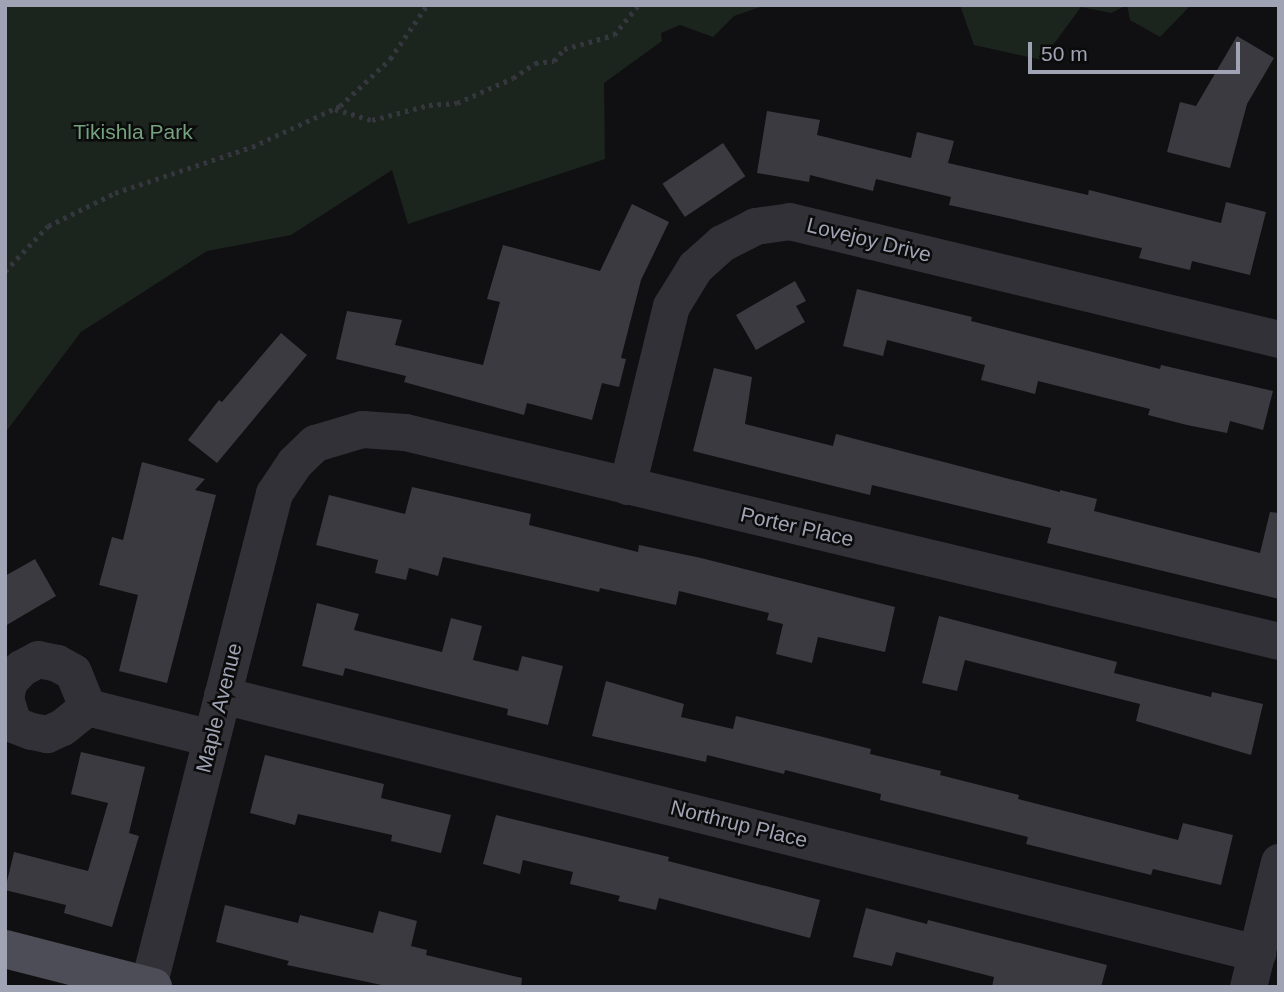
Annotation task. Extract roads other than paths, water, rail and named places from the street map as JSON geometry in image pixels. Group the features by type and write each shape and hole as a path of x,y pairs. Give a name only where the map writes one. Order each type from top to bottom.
{"main road":[{"path":"5,949 150,986"}],"street":[{"name":"Lovejoy Drive","path":"626,486 671,306 695,267 722,243 755,226 789,221 1279,339"},
{"name":"Porter Place","path":"315,443 362,429 405,432 1279,641"},
{"name":"Maple Avenue","path":"150,986 274,493 294,463 315,443"},
{"name":"Northrup Place","path":"222,695 1252,970"},
{"path":"87,708 211,738"},
{"path":"1252,970 1279,862"}],"park label":[{"name":"Tikishla Park","path":"133,132"}]}
